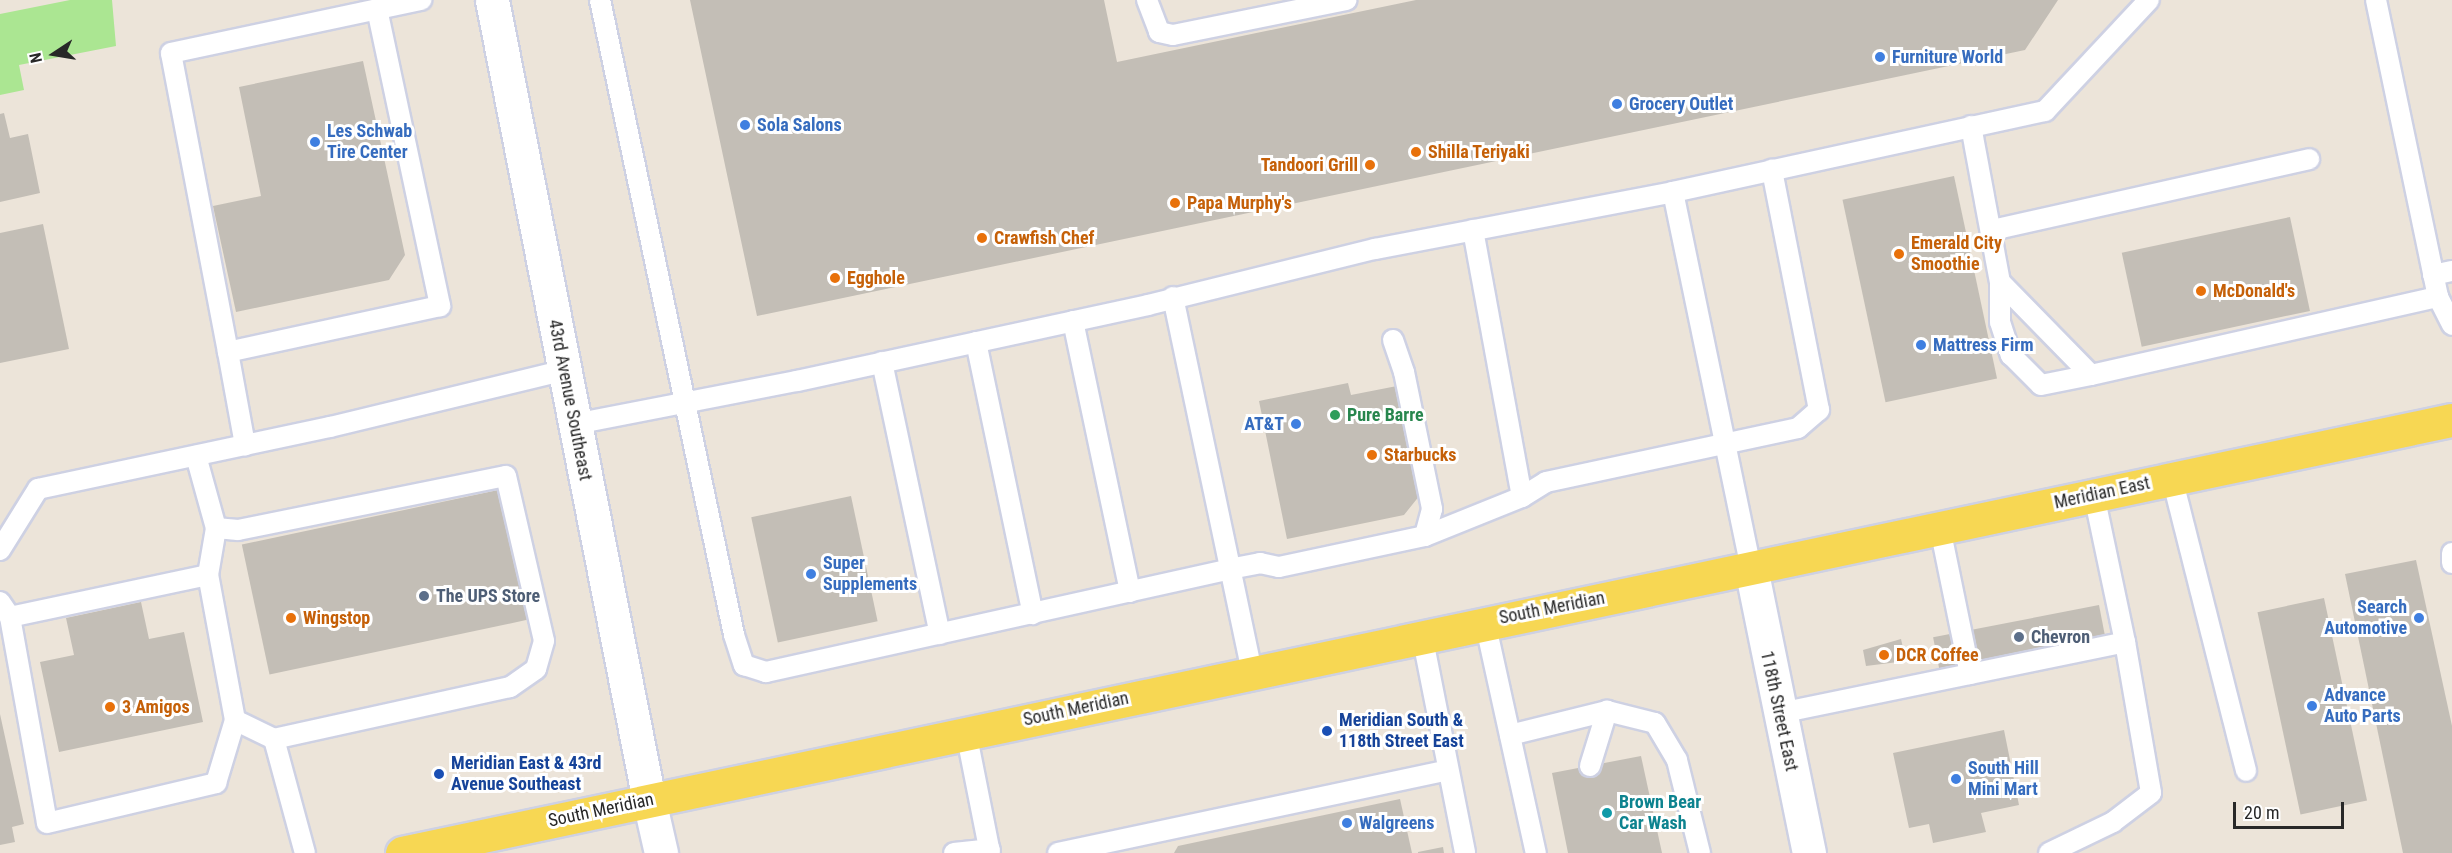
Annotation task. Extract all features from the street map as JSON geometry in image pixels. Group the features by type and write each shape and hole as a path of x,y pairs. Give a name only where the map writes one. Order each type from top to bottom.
{"main road":[{"name":"Meridian East","path":"1751,568 2452,420"},
{"name":"South Meridian","path":"402,853 1252,670 1751,568"}],"street":[{"name":"43rd Avenue Southeast","path":"492,0 661,853"},
{"name":"118th Street East","path":"1751,568 1809,853"}],"lane":[{"path":"245,445 171,53 421,0"},
{"path":"600,0 734,635 744,665 766,672 1230,569 1260,563 1279,567 1425,536 1522,497 1546,482 1798,428 1819,410 1772,170"},
{"path":"1147,0 1160,32 1173,35 1346,0"},
{"path":"575,424 685,404 1074,321 1375,249 1673,192 2044,111 2150,0"},
{"path":"2376,0 2442,273 2438,297 2452,325"},
{"path":"228,352 440,306 377,9"},
{"path":"1971,126 2000,282 2000,322 2011,356 2041,385 2438,297"},
{"path":"1992,230 2309,159"},
{"path":"1673,192 1751,568"},
{"path":"1473,230 1522,497"},
{"path":"2000,282 2091,375"},
{"path":"1173,297 1252,670"},
{"path":"1074,321 1130,592"},
{"path":"1394,340 1404,372 1432,509 1425,536"},
{"path":"976,342 1033,614"},
{"path":"882,362 940,634"},
{"path":"0,550 38,489 245,445 565,370"},
{"path":"196,456 216,528 208,575 235,720 216,783 47,823 5,609 208,575"},
{"path":"216,528 238,530 506,476 544,642 536,669 510,687 274,739 235,720"},
{"path":"2172,478 2246,771"},
{"path":"2049,853 2113,822 2151,793 2125,642 2094,495"},
{"path":"1940,528 1970,674"},
{"path":"2452,553 2452,562"},
{"path":"1485,622 1536,853"},
{"path":"1422,635 1465,853"},
{"path":"1780,713 2125,642"},
{"path":"1510,735 1607,711 1654,723 1677,760 1700,853"},
{"path":"1590,766 1607,711"},
{"path":"954,853 990,851 966,732"},
{"path":"274,739 305,853"},
{"path":"1058,853 1447,770"}],"green space":[{"path":"70,0 112,0 116,46 19,65 24,90 0,95 0,14"}],"building":[{"path":"690,0 1104,0 1117,62 1416,0 2058,0 2025,50 757,316"},
{"name":"Les Schwab Tire Center","path":"363,61 405,255 389,280 236,312 213,206 261,196 239,87"},
{"path":"4,113 10,138 28,134 40,193 0,202 0,114"},
{"path":"1954,176 1997,378 1886,402 1842,200"},
{"path":"2290,217 2310,311 2142,347 2122,253"},
{"path":"43,224 69,349 0,363 0,233"},
{"path":"1348,383 1351,395 1397,386 1420,495 1404,515 1287,539 1259,401"},
{"path":"503,489 531,619 269,675 242,545"},
{"path":"851,496 878,621 778,642 751,517"},
{"path":"2416,560 2452,726 2452,853 2403,853 2345,574"},
{"name":"Advance Auto Parts","path":"2324,598 2367,800 2301,815 2257,612"},
{"path":"141,602 149,639 184,632 203,722 59,752 40,662 74,655 66,618"},
{"name":"Chevron","path":"2099,605 2105,636 1939,669 1933,637"},
{"name":"DCR Coffee","path":"1901,639 1906,661 1866,666 1863,650"},
{"path":"0,714 24,824 12,827 15,842 0,845"},
{"name":"South Hill Mini Mart","path":"2004,730 2019,805 1981,813 1986,832 1933,843 1929,824 1909,828 1893,753"},
{"name":"Brown Bear Car Wash","path":"1641,756 1662,853 1568,853 1552,773"},
{"name":"Walgreens","path":"1400,799 1412,853 1174,853 1178,846"},
{"name":"Walgreens","path":"1443,847 1444,853 1418,853 1418,852"}],"place":[{"name":"Furniture World","path":"1880,57"},
{"name":"Grocery Outlet","path":"1617,104"},
{"name":"Sola Salons","path":"745,125"},
{"name":"Les Schwab Tire Center","path":"315,142"},
{"name":"Shilla Teriyaki","path":"1416,152"},
{"name":"Tandoori Grill","path":"1370,165"},
{"name":"Papa Murphy's","path":"1175,203"},
{"name":"Crawfish Chef","path":"982,238"},
{"name":"Emerald City Smoothie","path":"1899,254"},
{"name":"Egghole","path":"835,278"},
{"name":"McDonald's","path":"2201,291"},
{"name":"Mattress Firm","path":"1921,345"},
{"name":"Pure Barre","path":"1335,415"},
{"name":"AT&T","path":"1296,424"},
{"name":"Starbucks","path":"1372,455"},
{"name":"Super Supplements","path":"811,574"},
{"name":"The UPS Store","path":"424,596"},
{"name":"Wingstop","path":"291,618"},
{"name":"Search Automotive","path":"2419,618"},
{"name":"Chevron","path":"2019,637"},
{"name":"DCR Coffee","path":"1884,655"},
{"name":"Advance Auto Parts","path":"2312,706"},
{"name":"3 Amigos","path":"110,707"},
{"name":"Meridian South & 118th Street East","path":"1327,731"},
{"name":"Meridian East & 43rd Avenue Southeast","path":"439,774"},
{"name":"South Hill Mini Mart","path":"1956,779"},
{"name":"Brown Bear Car Wash","path":"1607,813"},
{"name":"Walgreens","path":"1347,823"}]}
